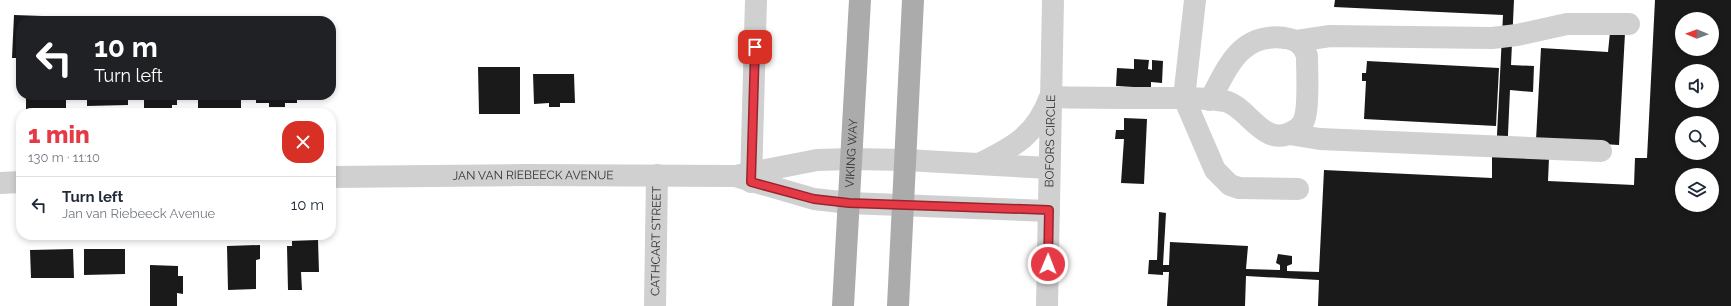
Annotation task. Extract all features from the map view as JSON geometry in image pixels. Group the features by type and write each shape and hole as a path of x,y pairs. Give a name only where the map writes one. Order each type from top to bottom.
{"main road":[{"name":"VIKING WAY","path":"843,306 860,0"},
{"path":"898,306 913,0"}],"street":[{"path":"746,177 756,0"},
{"name":"BOFORS CIRCLE","path":"1047,306 1053,0"},
{"path":"1195,0 1184,98 1215,170 1230,185 1238,188 1298,189"},
{"path":"1210,100 1238,52 1252,42 1265,37 1297,41 1317,37 1335,36 1492,38 1517,35 1567,24 1629,24"},
{"path":"1289,134 1300,126 1305,117 1307,56 1304,47 1297,41"},
{"path":"978,165 1008,150 1027,136 1042,116 1050,97 1184,98 1232,103 1263,130 1283,135 1289,134 1320,139 1601,150"},
{"name":"JAN VAN RIEBEECK AVENUE","path":"336,177 657,175 746,177 817,160 851,159 906,160 1049,168"},
{"name":"CATHCART STREET","path":"655,306 657,175"},
{"name":"JAN VAN RIEBEECK AVENUE","path":"746,177 814,199 849,203 1049,210"},
{"path":"0,183 16,182"}],"building":[{"path":"1335,0 1514,0 1511,65 1534,66 1533,92 1510,90 1507,156 1549,158 1548,181 1634,185 1635,158 1647,158 1655,0 1731,0 1731,306 1318,306 1319,280 1246,276 1245,306 1167,306 1169,272 1163,272 1163,275 1148,274 1149,260 1157,260 1159,212 1166,213 1163,265 1169,265 1170,242 1248,246 1246,269 1280,270 1280,265 1276,263 1278,254 1292,256 1292,264 1287,266 1287,271 1319,272 1324,170 1492,178 1492,155 1496,155 1503,15 1334,7"},
{"path":"14,15 42,16 16,16 16,58 12,58"},
{"path":"1610,32 1625,33 1619,145 1536,140 1541,48 1608,52"},
{"path":"1134,59 1149,60 1148,69 1152,70 1152,60 1163,61 1162,83 1151,82 1151,88 1116,86 1117,68 1134,69"},
{"path":"1367,61 1499,68 1496,126 1364,119 1366,81 1362,81 1362,73 1366,73"},
{"path":"478,67 520,67 520,114 479,114"},
{"path":"533,74 574,74 575,103 560,103 560,107 549,107 549,103 534,104"},
{"path":"26,100 66,100 66,108 26,108"},
{"path":"87,100 128,100 128,105 87,106"},
{"path":"144,100 177,100 177,105 172,105 172,108 144,108"},
{"path":"198,100 241,100 241,108 198,108"},
{"path":"256,100 297,100 297,103 285,103 285,107 269,107 269,103 256,103"},
{"path":"1124,118 1147,119 1144,184 1121,183 1124,139 1115,139 1116,130 1124,130"},
{"path":"318,240 319,272 301,272 302,290 288,290 287,246 292,246 292,241"},
{"path":"260,245 260,259 256,260 256,289 228,290 227,246"},
{"path":"73,249 74,278 31,278 30,250"},
{"path":"84,249 125,249 125,274 84,275"},
{"path":"150,265 178,266 178,276 183,276 183,294 177,293 177,306 150,306"}],"route":[{"path":"755,47 751,182 814,199 849,203 1049,210 1048,264"}]}
